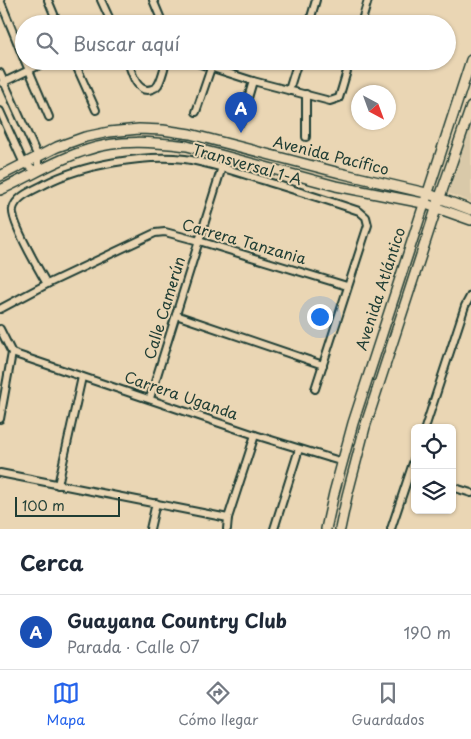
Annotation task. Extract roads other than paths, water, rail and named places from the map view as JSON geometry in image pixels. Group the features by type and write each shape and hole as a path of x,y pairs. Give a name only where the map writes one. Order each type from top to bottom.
{"street":[{"path":"0,0 15,38"},
{"path":"48,0 54,15"},
{"path":"101,0 108,15"},
{"path":"153,0 159,15"},
{"path":"312,15 316,0"},
{"path":"364,15 368,0"},
{"name":"Avenida Atlántico","path":"326,529 353,424 426,193 471,60"},
{"path":"2,83 28,70 49,117"},
{"path":"78,70 96,110"},
{"path":"131,70 140,87 148,90 154,89 159,84 163,70"},
{"path":"196,112 210,70"},
{"path":"217,70 253,82 330,101 339,98 347,70"},
{"path":"289,90 295,70"},
{"path":"0,73 2,83 38,157 38,172 24,164 0,111"},
{"path":"241,122 253,82"},
{"path":"306,94 306,137"},
{"name":"Avenida Atlántico","path":"340,529 346,496 365,427 436,207 471,107"},
{"name":"Avenida Pacífico","path":"0,176 57,147 85,137 139,129 164,130 190,134 426,193 471,210"},
{"name":"Avenida Pacífico","path":"0,190 62,159 88,149 111,144 162,143 187,146 336,186 423,203 471,220"},
{"name":"Transversal 1-A","path":"47,284 15,222 12,211 20,197 55,179 104,164 184,159 222,167 359,211 366,217 368,225 347,286"},
{"path":"305,164 306,178"},
{"name":"Calle Camerún","path":"150,398 222,167"},
{"name":"Carrera Tanzania","path":"0,309 47,284 155,233 165,232 347,286"},
{"path":"315,389 347,286"},
{"path":"426,424 465,306 471,295"},
{"path":"176,315 323,365"},
{"path":"0,328 12,353 0,419"},
{"name":"Carrera Uganda","path":"12,353 255,435 343,462"},
{"path":"58,485 82,377"},
{"path":"227,529 228,518 255,435"},
{"path":"274,529 298,448"},
{"path":"0,473 228,518"},
{"path":"391,529 411,476"},
{"path":"456,488 471,493"},
{"path":"150,529 156,503"}],"place":[{"name":"Guayana Country Club","path":"241,133"}]}
